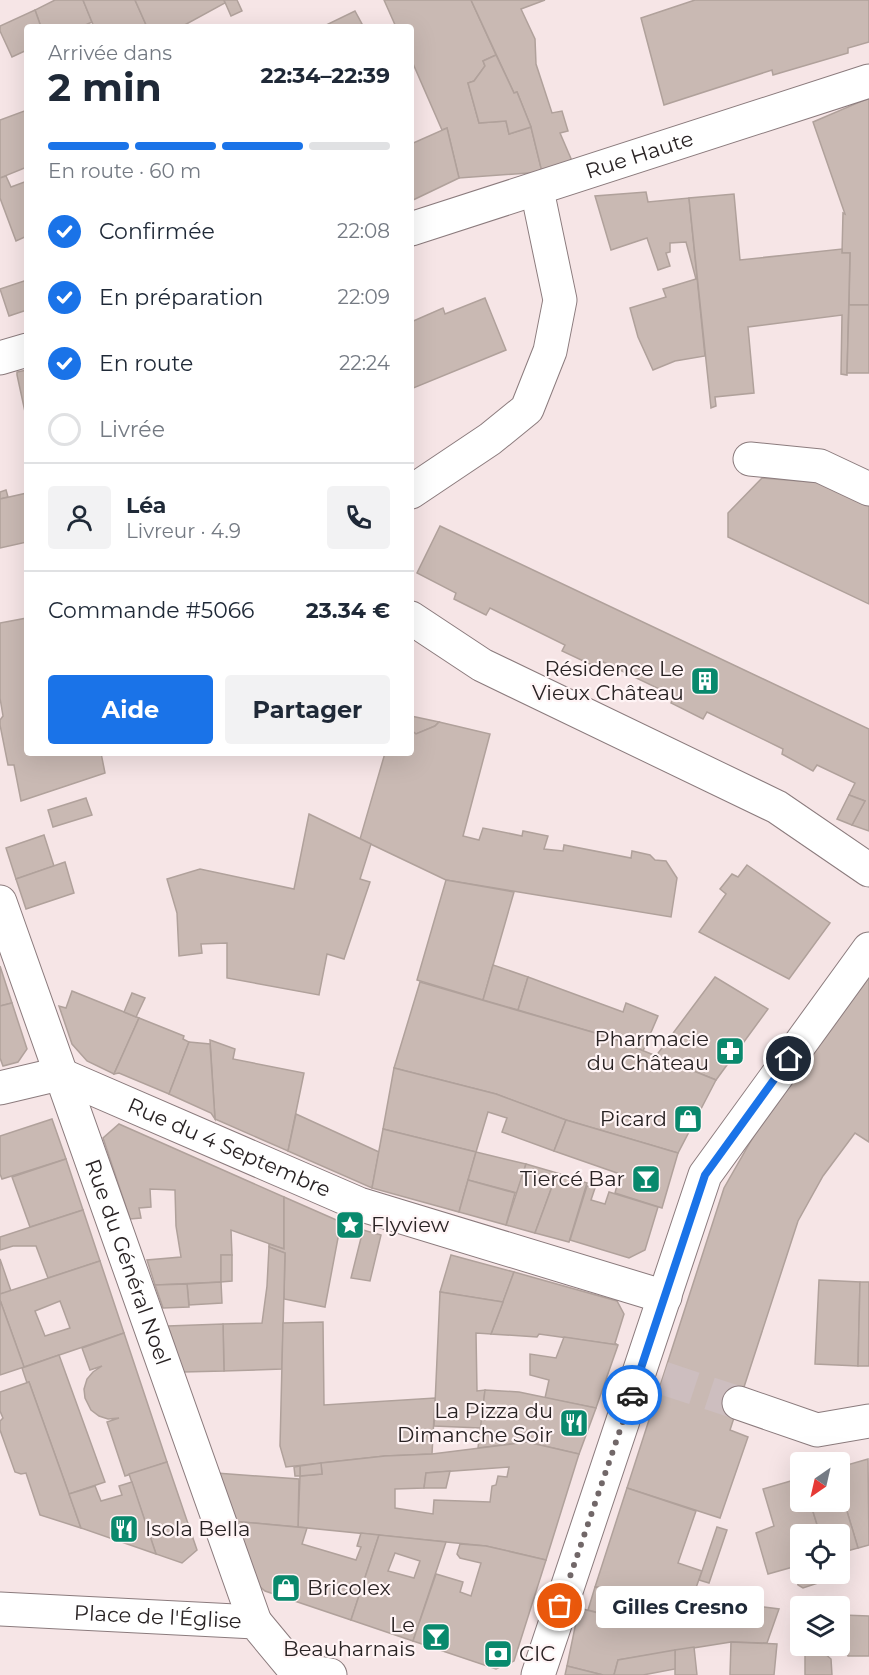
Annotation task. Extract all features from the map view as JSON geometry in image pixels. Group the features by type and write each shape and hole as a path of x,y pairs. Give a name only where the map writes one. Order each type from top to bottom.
{"street":[{"name":"Rue Haute","path":"414,229 869,81"},
{"path":"414,490 490,439 527,410 550,351 560,300 537,190"},
{"path":"0,358 24,351"},
{"path":"750,459 820,466 869,489"},
{"path":"414,620 482,665 777,807 869,870"},
{"name":"Rue du Général Noel","path":"0,902 255,1622"},
{"path":"538,1675 651,1374 665,1297 705,1175 869,949"},
{"path":"0,1088 60,1074"},
{"name":"Rue du 4 Septembre","path":"60,1074 359,1204 665,1297"},
{"path":"739,1403 818,1430 869,1421"},
{"name":"Place de l'Église","path":"0,1609 255,1622 294,1669 330,1675"}],"building":[{"path":"55,0 83,0 92,22 88,24 40,24 35,10"},
{"path":"83,0 135,0 146,24 93,24"},
{"path":"135,0 224,0 225,3 186,24 146,24"},
{"path":"224,0 237,0 242,11 231,16"},
{"path":"384,0 471,0 496,55 483,61 485,66 474,81 468,83 479,123 506,121 509,134 531,127 542,172 459,178 447,128 442,130 414,66 414,24 395,24"},
{"path":"471,0 545,0 521,9 535,39 536,64 552,113 562,111 568,131 560,133 575,168 542,172 531,127 517,92 514,93"},
{"path":"695,0 869,0 869,42 848,48 848,53 773,75 772,70 664,105 641,18"},
{"path":"35,10 40,24 24,24 24,51 12,57 0,31 0,26"},
{"path":"355,11 362,24 328,24"},
{"path":"496,55 514,93 517,92 531,127 509,134 506,121 479,123 468,83 474,81 485,66 483,61"},
{"path":"869,98 869,305 849,305 850,253 842,253 843,213 845,214 813,122"},
{"path":"24,111 24,168 0,178 0,120"},
{"path":"447,128 459,178 414,200 414,143"},
{"path":"6,176 11,187 24,182 24,237 16,241 0,198 0,178"},
{"path":"646,192 648,202 689,198 705,356 675,361 653,370 638,337 630,308 666,297 663,289 696,279 686,242 670,243 670,252 666,253 670,266 658,270 647,238 611,250 595,196"},
{"path":"734,194 740,260 842,249 842,253 850,253 847,375 841,374 842,315 748,327 754,393 715,397 716,406 711,408 689,198"},
{"path":"24,281 24,311 9,316 0,289"},
{"path":"485,298 506,350 414,388 414,321 443,308 445,314"},
{"path":"849,305 869,305 869,373 847,373"},
{"path":"24,371 24,407 17,375 17,372"},
{"path":"762,478 837,484 869,501 869,604 728,537 728,513"},
{"path":"6,490 8,497 0,499 0,492"},
{"path":"24,494 24,543 0,548 0,499"},
{"name":"Résidence Le Vieux Château","path":"440,526 869,729 869,831 852,825 865,801 849,795 855,783 817,765 813,771 782,754 783,749 707,712 703,719 671,703 674,696 599,660 594,666 562,651 565,645 490,608 486,615 454,599 456,593 417,573"},
{"path":"24,619 24,756 102,756 105,773 21,801 14,765 8,765 0,725 3,716 0,698 0,623"},
{"path":"414,717 439,722 435,726 416,734 414,732"},
{"path":"439,722 490,734 463,836 479,840 483,828 522,836 523,831 548,836 544,849 563,851 564,845 631,858 632,851 650,855 655,860 666,861 677,878 671,917 446,880 360,839 384,756 414,756 414,732 416,734"},
{"path":"849,795 865,801 852,825 837,819"},
{"path":"86,798 92,815 53,827 48,810"},
{"path":"309,814 371,844 360,879 370,882 344,959 327,954 319,995 227,978 227,943 201,944 202,953 179,956 177,913 167,879 200,869 294,889"},
{"path":"44,835 54,866 16,879 6,848"},
{"path":"65,862 74,893 26,909 16,879"},
{"path":"747,865 830,923 789,979 699,932 726,894 720,889 732,874 738,877"},
{"path":"446,880 514,892 483,1000 417,980"},
{"path":"493,965 528,977 518,1010 483,1000"},
{"path":"0,966 12,1003 0,1006"},
{"path":"869,966 869,1142 855,1133 823,1176 798,1221 730,1430 748,1437 720,1518 627,1488 724,1188 764,1118"},
{"path":"528,977 623,1012 626,1003 658,1016 643,1051 609,1037 518,1010"},
{"path":"715,977 768,1009 716,1080 656,1056"},
{"path":"420,982 609,1037 716,1080 678,1153 566,1120 496,1094 394,1068"},
{"path":"72,991 139,1018 114,1074 87,1061 72,1044 59,1006 66,1008"},
{"path":"132,993 145,998 136,1017 124,1012"},
{"path":"12,1003 27,1049 18,1062 3,1066 0,1058 0,1006"},
{"path":"139,1018 184,1036 183,1039 189,1042 169,1094 119,1073 114,1074"},
{"path":"210,1040 235,1049 233,1059 304,1073 288,1151 215,1119"},
{"path":"189,1042 210,1044 215,1119 211,1113 169,1094"},
{"path":"394,1068 496,1094 566,1120 554,1151 502,1132 507,1118 488,1112 476,1152 383,1129"},
{"path":"296,1114 379,1152 372,1188 288,1151"},
{"path":"52,1119 66,1159 2,1179 0,1136"},
{"path":"566,1120 678,1153 662,1208 615,1193 620,1174 554,1151"},
{"path":"119,1124 284,1197 284,1249 231,1230 232,1255 221,1255 221,1282 155,1285 147,1260 181,1257 176,1226 175,1190 150,1189 151,1207 139,1208 141,1218 130,1219 103,1138"},
{"path":"383,1129 476,1152 459,1212 372,1188"},
{"path":"476,1152 526,1164 517,1193 468,1180"},
{"path":"66,1159 83,1210 30,1227 12,1177"},
{"path":"526,1164 557,1173 535,1233 506,1225"},
{"path":"557,1173 587,1183 569,1242 535,1233"},
{"path":"468,1180 515,1193 506,1225 459,1212"},
{"path":"587,1186 595,1188 591,1200 605,1204 609,1192 658,1207 645,1250 629,1258 570,1240"},
{"path":"284,1197 341,1222 325,1307 284,1299 285,1253 269,1247 269,1244 284,1249"},
{"path":"83,1210 100,1261 48,1278 36,1246 13,1246 0,1250 0,1237"},
{"path":"363,1230 381,1235 370,1281 351,1278"},
{"path":"269,1247 285,1253 282,1369 224,1371 223,1324 262,1323"},
{"path":"221,1255 232,1255 232,1281 221,1282"},
{"path":"451,1255 514,1272 503,1302 440,1292"},
{"path":"0,1259 11,1291 0,1294"},
{"path":"100,1261 124,1333 24,1367 0,1300 0,1294","holes":["60,1301 70,1328 45,1336 35,1311"]},
{"path":"514,1272 617,1301 624,1314 615,1343 618,1345 539,1334 537,1337 491,1334"},
{"path":"819,1280 860,1282 858,1366 815,1364"},
{"path":"221,1282 222,1303 189,1305 187,1284"},
{"path":"860,1282 869,1282 869,1366 858,1366"},
{"path":"187,1284 189,1307 163,1308 155,1285"},
{"path":"440,1292 503,1302 491,1334 476,1333 477,1391 485,1390 481,1428 434,1426"},
{"path":"0,1300 24,1367 0,1375"},
{"path":"323,1322 324,1405 435,1398 432,1454 385,1456 286,1467 280,1446 283,1323"},
{"path":"223,1324 224,1371 183,1372 168,1326"},
{"path":"124,1333 167,1462 125,1476 107,1422 119,1418 108,1419 99,1416 91,1410 85,1398 84,1389 87,1379 102,1366 90,1370 82,1348"},
{"path":"564,1337 618,1345 596,1408 545,1398 549,1380 530,1375 530,1354 556,1358"},
{"path":"59,1355 105,1482 69,1494 22,1368"},
{"path":"29,1382 81,1528 40,1515 26,1473 15,1472 0,1430 0,1421 3,1418 0,1411 0,1392"},
{"path":"485,1390 519,1392 596,1408 579,1454 527,1442 478,1448"},
{"path":"527,1442 579,1454 546,1560 486,1546 298,1527 300,1476 322,1474 321,1463 385,1456 432,1454","holes":["509,1467 507,1477 498,1476 496,1485 492,1486 490,1502 434,1500 433,1514 395,1508 395,1489 424,1488 426,1473"]},
{"path":"868,1459 869,1545 858,1548 847,1512 850,1512 850,1464"},
{"path":"167,1462 197,1550 182,1563 156,1554 129,1474"},
{"path":"321,1463 322,1474 300,1476 300,1466"},
{"path":"300,1466 300,1476 295,1476 294,1467"},
{"path":"450,1471 446,1488 424,1488 426,1473"},
{"path":"216,1473 299,1479 298,1527 231,1521"},
{"path":"790,1481 790,1512 813,1512 817,1524 790,1524 790,1568 768,1574 756,1533 774,1526 763,1489"},
{"path":"132,1482 156,1554 81,1528 69,1494 95,1486 101,1501 122,1495 119,1486"},
{"path":"627,1488 696,1511 678,1563 702,1571 692,1599 595,1587"},
{"path":"813,1512 847,1512 858,1548 850,1550 850,1524 817,1524"},
{"path":"231,1521 307,1528 302,1544 356,1560 361,1547 357,1546 361,1533 379,1535 351,1620 265,1591 249,1577"},
{"path":"717,1527 727,1530 709,1583 699,1580"},
{"path":"379,1535 446,1542 413,1641 351,1620","holes":["395,1553 420,1561 414,1578 388,1571"]},
{"path":"460,1544 486,1546 546,1560 514,1661 496,1669 413,1641 436,1574 463,1582 460,1592 471,1596 481,1563 460,1558 457,1554"},
{"path":"798,1584 815,1584 803,1588"},
{"path":"595,1587 700,1599 698,1619 621,1619 588,1610"},
{"path":"700,1599 779,1609 767,1643 731,1642 618,1660 614,1675 603,1675 567,1666 579,1608 621,1619 698,1619"},
{"path":"850,1615 869,1616 869,1656 850,1656"},
{"path":"731,1642 777,1644 774,1675 730,1675"},
{"path":"694,1647 697,1675 675,1675 675,1650"},
{"path":"675,1650 675,1669 643,1675 614,1675 618,1660"},
{"path":"805,1656 828,1656 831,1659 832,1675 805,1675"},
{"path":"567,1666 603,1675 565,1675"}],"tunnel":[{"path":"663,1378 739,1403"}],"way so far":[{"path":"560,1606 632,1395"}],"place":[{"name":"Résidence Le Vieux Château","path":"705,681"},
{"name":"Pharmacie du Château","path":"730,1051"},
{"name":"Picard","path":"688,1119"},
{"name":"Tiercé Bar","path":"646,1179"},
{"name":"Flyview","path":"350,1225"},
{"name":"La Pizza du Dimanche Soir","path":"574,1423"},
{"name":"Isola Bella","path":"124,1529"},
{"name":"Bricolex","path":"286,1588"},
{"name":"Gilles Cresno","path":"560,1606"},
{"name":"Le Beauharnais","path":"436,1637"},
{"name":"CIC","path":"498,1654"}],"route":[{"path":"632,1395 705,1175 789,1059"}]}
